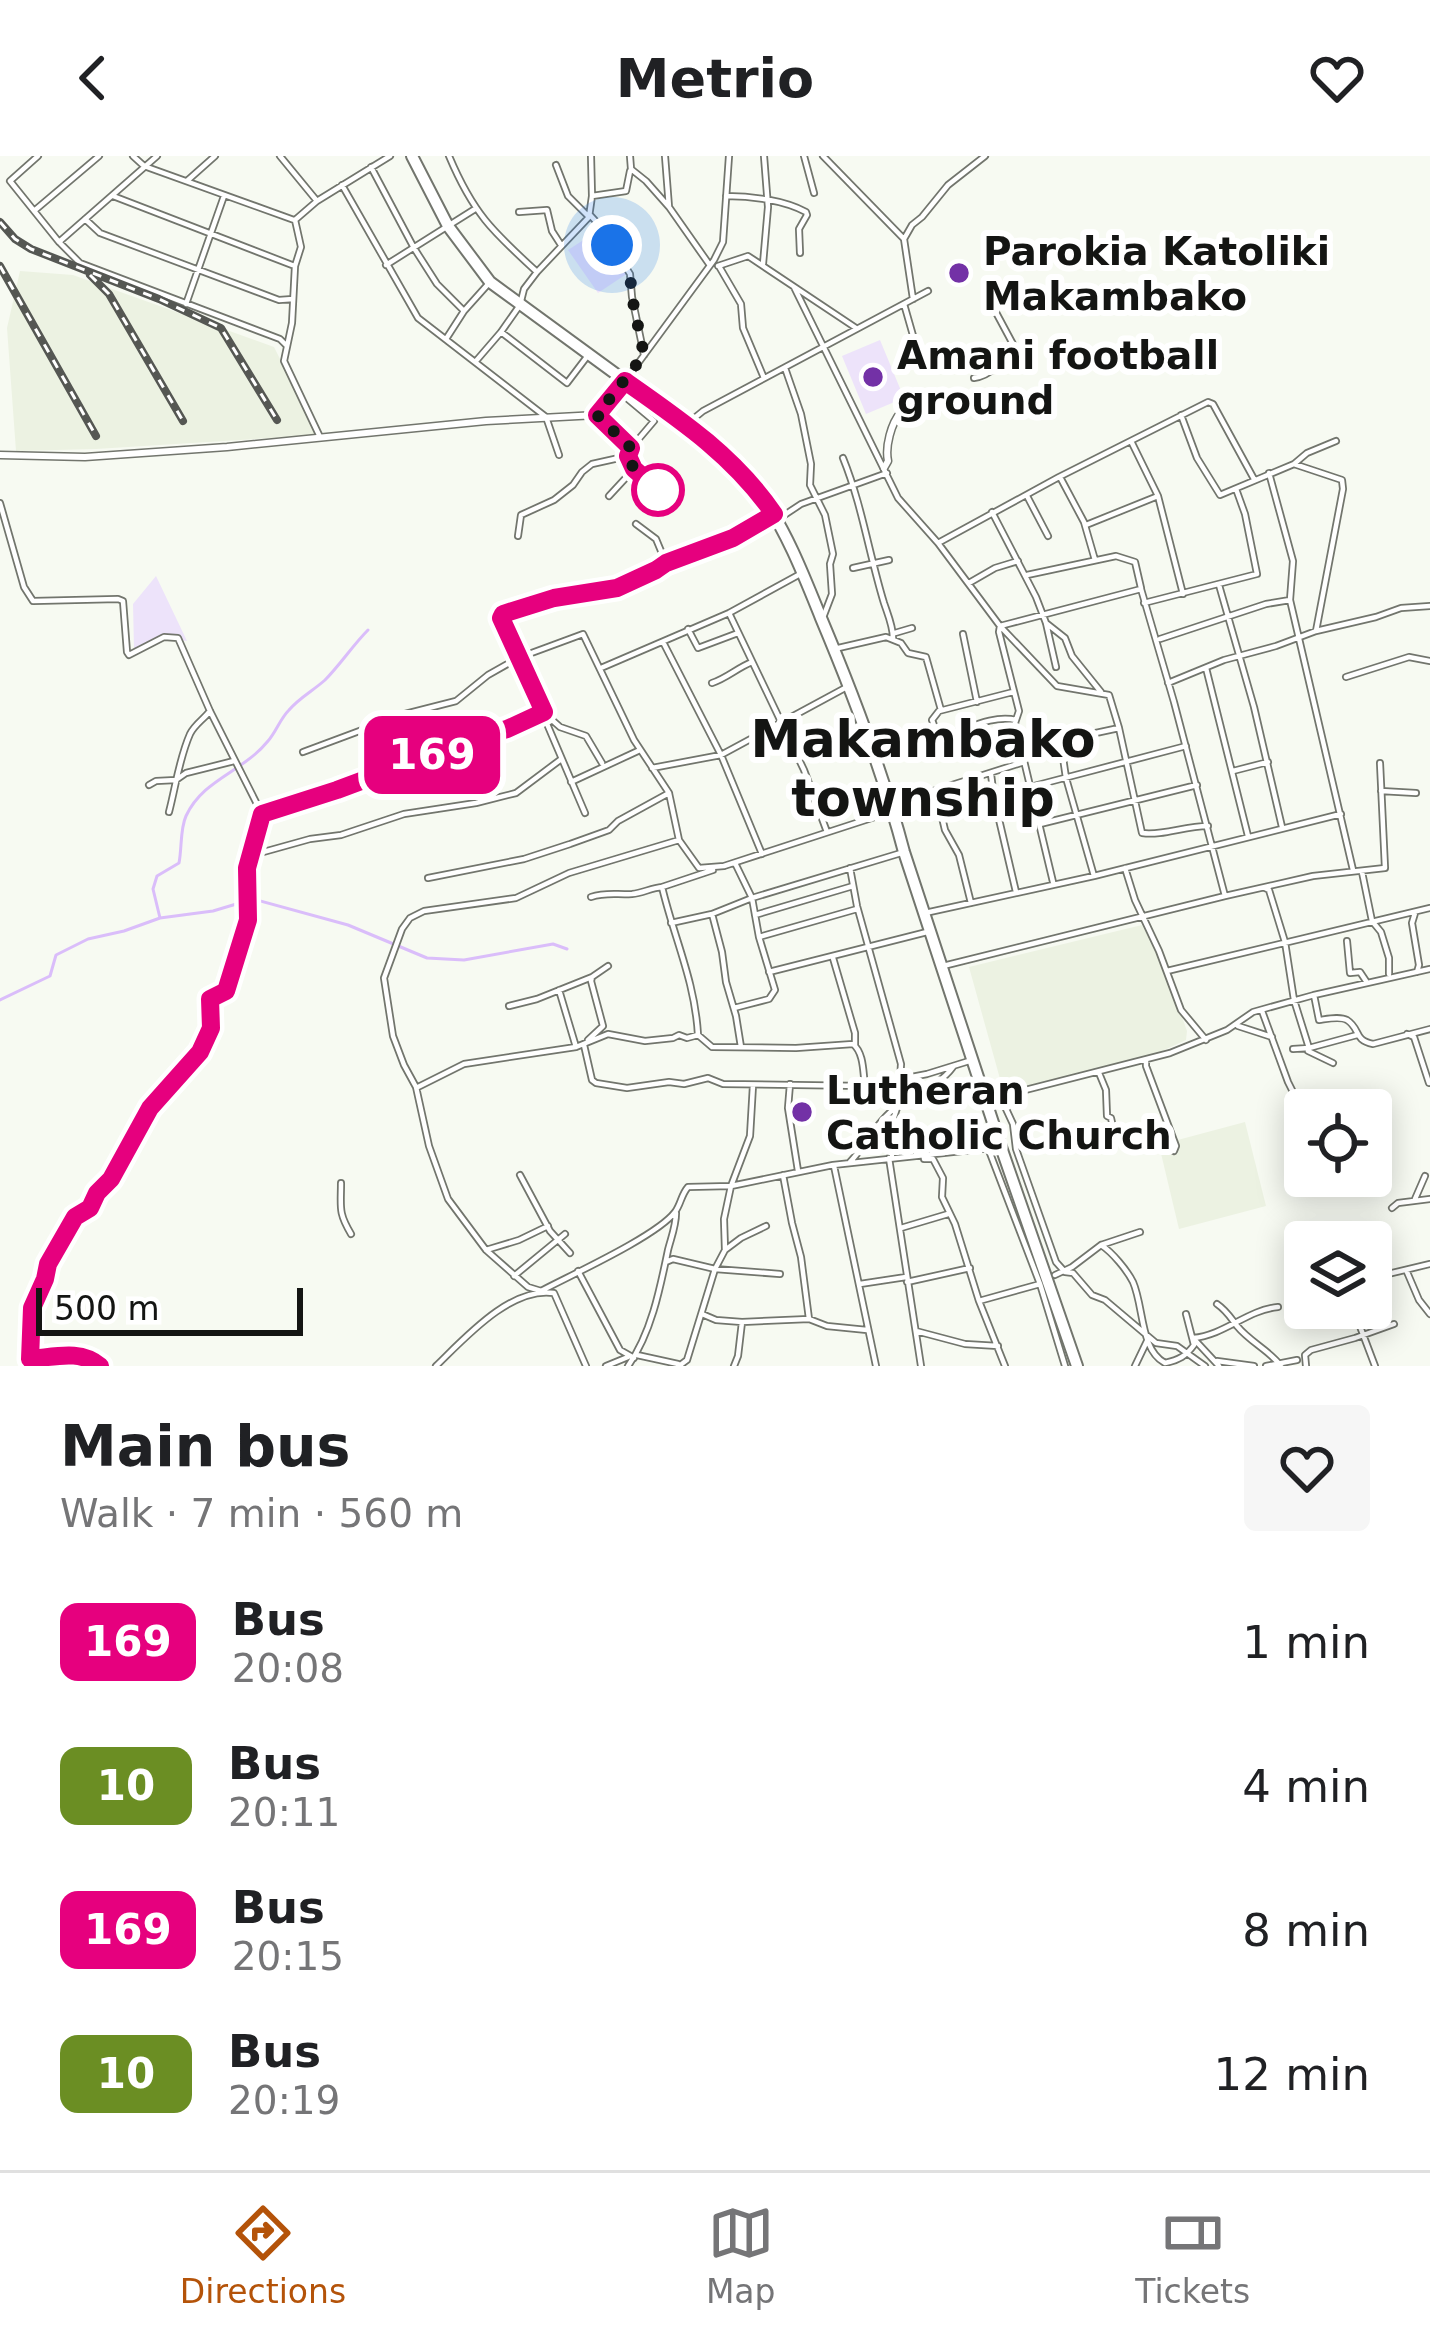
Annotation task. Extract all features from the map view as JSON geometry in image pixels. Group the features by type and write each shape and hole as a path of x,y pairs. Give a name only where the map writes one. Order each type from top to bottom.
{"highway":[{"path":"412,156 448,226 490,282 589,355 621,386 687,424 748,478 775,517 849,686 893,811 974,1060 995,1148 1072,1365"}],"street":[{"path":"38,156 10,181 80,262 280,339 286,346"},
{"path":"34,211 99,156"},
{"path":"133,156 143,166 295,220"},
{"path":"59,242 157,156"},
{"path":"188,180 215,156"},
{"path":"280,156 317,201"},
{"path":"295,220 390,156"},
{"path":"449,156 475,209 538,272"},
{"path":"474,363 520,305 524,290 538,272 589,216 591,156"},
{"path":"592,196 626,191 630,156"},
{"path":"665,156 669,207"},
{"path":"0,455 85,457 597,415 714,263 723,242 729,156"},
{"path":"763,267 764,156"},
{"path":"804,156 814,193"},
{"path":"826,158 838,156"},
{"path":"913,299 904,239 947,185 986,156"},
{"path":"826,158 904,239"},
{"path":"556,166 568,196 601,227 630,274 644,355"},
{"path":"371,167 413,248 437,284 464,311"},
{"path":"631,169 669,207 741,304 742,328 764,378"},
{"path":"342,185 418,318 546,416 559,455"},
{"path":"186,304 225,193"},
{"path":"113,196 295,266"},
{"path":"726,196 754,196 807,213 799,229 800,253"},
{"path":"386,265 475,209"},
{"path":"519,212 547,210 562,247"},
{"path":"85,219 100,233 279,300 293,299"},
{"path":"295,220 301,247 284,361 321,438"},
{"path":"714,263 745,255 857,328"},
{"path":"445,340 490,282"},
{"path":"794,287 898,498 1000,626 1057,686 1109,695 1143,834 1208,826"},
{"path":"687,424 703,411 928,291"},
{"path":"904,304 914,339"},
{"path":"974,378 993,370 1014,346 992,305"},
{"path":"501,332 567,382 589,355"},
{"path":"784,367 801,414 811,464 808,478 825,515 833,554 832,595 822,621"},
{"path":"518,536 521,515 554,500 592,464 630,452 654,421 621,386"},
{"path":"938,543 1211,402 1254,479"},
{"path":"585,813 503,614 554,598 613,589 885,470 894,419 901,412"},
{"path":"597,415 630,452 634,469 658,490"},
{"path":"1181,415 1196,458 1217,494 1236,490 1336,441"},
{"path":"1131,441 1158,496 1183,594"},
{"path":"843,458 894,635 908,653 926,657 941,710"},
{"path":"1294,464 1343,483 1316,631"},
{"path":"610,496 634,469"},
{"path":"1269,473 1293,561 1289,600 1353,870"},
{"path":"1060,477 1095,560"},
{"path":"1144,603 1257,574 1246,514 1236,490"},
{"path":"1027,496 1048,536"},
{"path":"1084,526 1158,496"},
{"path":"0,503 24,587 33,601 123,602 127,652 135,654 164,637 178,638 262,814 249,856 244,939 226,991 210,999 211,1028 200,1052 150,1108 111,1179 64,1233 32,1308 30,1359 77,1354 100,1366"},
{"path":"992,512 1027,575 1046,622 1056,667"},
{"path":"636,524 656,538 666,563"},
{"path":"1027,575 1117,556 1136,562 1226,896"},
{"path":"853,568 889,560"},
{"path":"968,584 1018,561"},
{"path":"601,668 729,613 802,573"},
{"path":"1220,585 1282,827"},
{"path":"1000,626 1141,590"},
{"path":"1160,639 1289,600"},
{"path":"1168,683 1316,631 1401,608 1430,606"},
{"path":"729,613 804,770 827,832"},
{"path":"1046,622 1065,638 1072,656 1102,693"},
{"path":"1000,626 1019,711 1017,729 1054,885"},
{"path":"834,649 912,628"},
{"path":"688,629 698,648 738,633"},
{"path":"303,752 405,714 456,701 518,658 583,634 640,750 669,793 679,840 699,868 724,866"},
{"path":"963,634 977,702"},
{"path":"662,641 721,755 762,854"},
{"path":"1346,677 1409,657 1430,661"},
{"path":"712,683 752,662"},
{"path":"1206,668 1248,836"},
{"path":"652,768 721,755 849,686"},
{"path":"874,757 934,739 937,733 932,720 941,710 1013,692"},
{"path":"170,812 192,729 210,711"},
{"path":"544,712 560,728 586,736 602,763"},
{"path":"262,814 428,756 459,751 458,743 544,712"},
{"path":"956,732 995,720 1016,720"},
{"path":"1094,876 1066,778 1062,741 1119,728"},
{"path":"973,740 1017,729"},
{"path":"1030,787 1186,746"},
{"path":"572,782 640,750"},
{"path":"249,856 310,839 341,836 404,814 516,793 560,760"},
{"path":"149,785 236,761"},
{"path":"971,903 959,854 945,830 933,791 1024,762"},
{"path":"1232,772 1268,762"},
{"path":"943,966 1263,887 1384,868 1380,763"},
{"path":"991,774 1016,893"},
{"path":"1040,824 1197,785"},
{"path":"1381,791 1416,793"},
{"path":"428,878 524,859 570,844 609,830 669,793"},
{"path":"940,809 994,798"},
{"path":"591,897 662,887 893,811"},
{"path":"925,914 1341,814"},
{"path":"586,1366 554,1293 528,1287 514,1276 486,1250 448,1199 416,1088 393,1036 384,977 410,918 430,909 516,898 569,873 679,840"},
{"path":"671,923 904,852"},
{"path":"734,1008 769,998 775,990 752,898 735,862"},
{"path":"850,868 901,1064 891,1156 921,1366"},
{"path":"1125,868 1181,1010 1206,1040"},
{"path":"1362,872 1372,921 1386,946 1390,977"},
{"path":"754,915 854,886"},
{"path":"662,887 690,974 698,1035"},
{"path":"1263,887 1269,890 1285,942 1305,1049"},
{"path":"759,937 858,908"},
{"path":"1167,971 1430,908"},
{"path":"1416,911 1412,923 1417,971"},
{"path":"712,914 740,1047"},
{"path":"769,972 930,932"},
{"path":"1347,941 1350,973 1360,971 1366,982"},
{"path":"832,956 862,1058 865,1086"},
{"path":"509,1006 592,977 608,966"},
{"path":"986,1100 1146,1060 1206,1040 1253,1012 1314,994 1430,969"},
{"path":"583,1044 603,1026 592,977"},
{"path":"558,988 589,1055 596,1083 627,1088 708,1078 723,1084 865,1086 974,1060"},
{"path":"1314,994 1319,1020 1347,1020 1361,1041 1373,1044 1430,1029"},
{"path":"1262,1010 1292,1089"},
{"path":"1236,1024 1272,1037"},
{"path":"416,1088 464,1064 583,1044 608,1034 646,1040 698,1035 712,1047 855,1045"},
{"path":"1407,1034 1418,1045 1429,1084"},
{"path":"1292,1048 1358,1035"},
{"path":"1305,1049 1333,1063"},
{"path":"1099,1072 1113,1127 1174,1151 1146,1060"},
{"path":"850,1163 898,1105 946,1078 954,1066"},
{"path":"790,1084 788,1108 798,1171"},
{"path":"725,1250 724,1219 750,1136 753,1085"},
{"path":"1000,1096 1056,1262 1147,1338 1177,1346 1205,1366"},
{"path":"628,1366 659,1298 676,1211 688,1187 731,1186 891,1156 995,1148 1072,1365"},
{"path":"924,1155 924,1159 933,1159 943,1178 934,1217"},
{"path":"833,1165 876,1366"},
{"path":"520,1175 548,1226 570,1252"},
{"path":"784,1175 809,1319"},
{"path":"1415,1200 1425,1176"},
{"path":"341,1184 339,1209 351,1234"},
{"path":"942,1197 1005,1366"},
{"path":"1392,1208 1430,1198"},
{"path":"436,1366 487,1318 656,1228 676,1211"},
{"path":"902,1228 950,1214"},
{"path":"486,1250 548,1226"},
{"path":"578,1271 620,1350 633,1357 684,1364 725,1250 766,1226"},
{"path":"1055,1275 1101,1245 1141,1232"},
{"path":"514,1276 565,1234"},
{"path":"1101,1245 1131,1279 1147,1338 1156,1358 1165,1363 1187,1354 1194,1345 1186,1313"},
{"path":"666,1262 674,1259 715,1269 780,1274"},
{"path":"1392,1273 1430,1264"},
{"path":"860,1284 970,1268"},
{"path":"1406,1270 1430,1314"},
{"path":"980,1301 1040,1284"},
{"path":"1217,1304 1280,1365"},
{"path":"1193,1338 1278,1307"},
{"path":"702,1314 742,1322 809,1319 826,1326 868,1330"},
{"path":"734,1366 742,1322"},
{"path":"1306,1366 1305,1355 1312,1350 1394,1324"},
{"path":"1361,1329 1375,1366"},
{"path":"916,1331 965,1344 998,1346"},
{"path":"1136,1366 1147,1338"},
{"path":"1193,1338 1218,1364 1254,1366"},
{"path":"606,1366 633,1357"},
{"path":"1266,1366 1297,1360"}],"shaded area":[{"path":"599,230 628,273 598,293 568,250"},
{"path":"20,271 73,275 274,347 318,435 16,451 7,328"},
{"name":"Amani football ground","path":"880,340 904,398 866,414 842,356"},
{"path":"156,576 187,641 156,637 134,649 133,604"},
{"path":"1142,925 1162,962 1187,1031 1186,1040 1136,1063 1000,1096 1002,1086 969,967"},
{"path":"1245,1122 1266,1206 1179,1229 1159,1145"}],"waterway":[{"path":"160,918 153,889 157,876 179,863 184,821 193,803 258,752 289,710 325,680 368,630"},
{"path":"0,1000 50,976 56,955 88,939 253,899 348,925 427,958 464,960 553,944 567,949"}],"railway":[{"path":"0,222 31,249 221,328 277,420"},
{"path":"0,266 96,436"},
{"path":"90,275 109,294 183,421"}],"bus line":[{"name":"169","path":"100,1366 77,1354 30,1359 32,1308 64,1233 75,1217 90,1208 150,1108 200,1052 207,1037 211,1028 208,1004 215,994 226,991 244,939 247,868 262,814 428,756 459,751 458,743 544,712 503,614 554,598 617,588 733,538 774,514 748,478 717,448 625,381 597,415 631,448 628,456 634,469 658,490"}],"place":[{"name":"Parokia Katoliki Makambako","path":"959,273"},
{"name":"Amani football ground","path":"873,377"},
{"name":"Lutheran Catholic Church","path":"802,1112"}],"district":[{"name":"Makambako township","path":"923,768"}],"route":[{"path":"612,245 630,274 644,355 597,415 631,448 628,456 634,469 658,490"}]}
